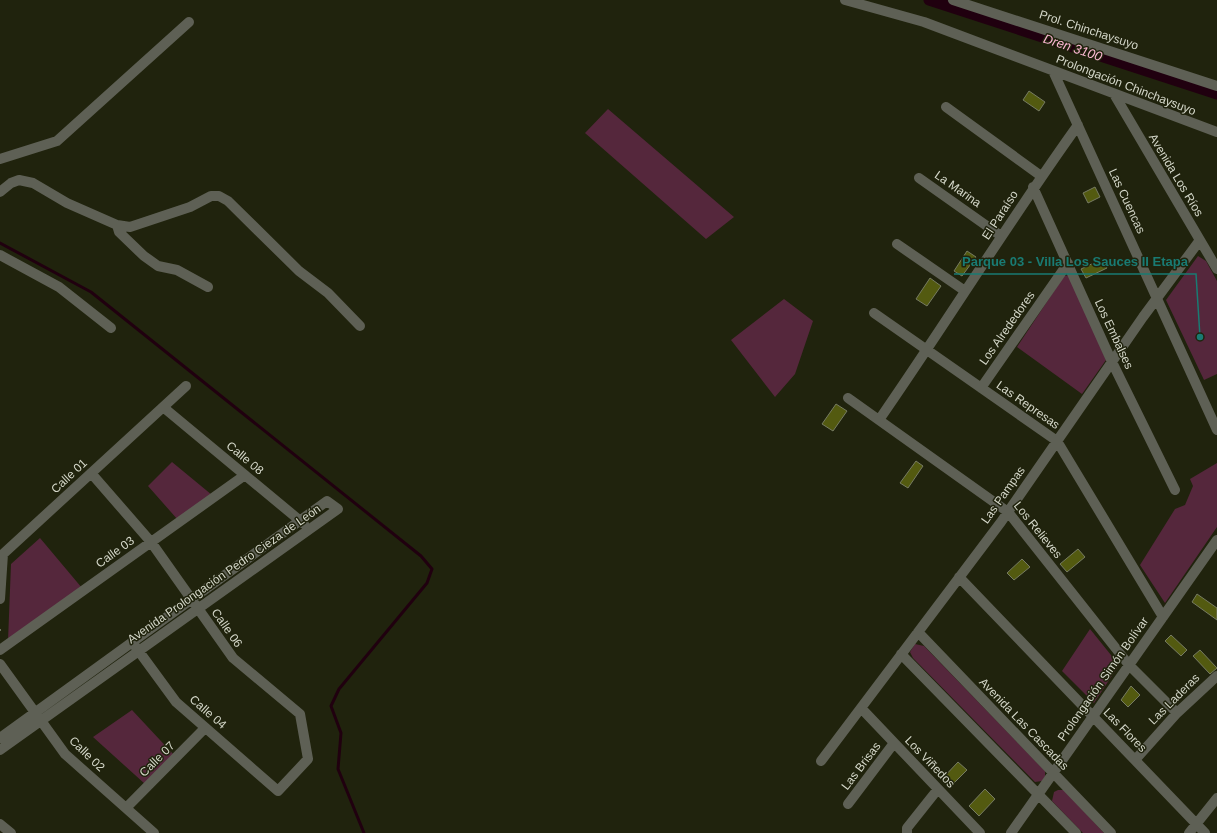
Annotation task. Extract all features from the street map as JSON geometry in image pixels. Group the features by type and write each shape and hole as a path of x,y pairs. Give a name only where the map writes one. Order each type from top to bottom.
{"street":[{"name":"Prolongación Chinchaysuyo","path":"845,0 924,22 1217,132"},
{"name":"Prol. Chinchaysuyo","path":"953,0 1217,86"},
{"path":"0,159 56,141 188,22"},
{"name":"Las Cuencas","path":"1053,71 1217,430"},
{"name":"Avenida Los Ríos","path":"1114,94 1217,269"},
{"path":"946,107 1041,176"},
{"name":"El Paraíso","path":"879,420 927,350 1033,187 1078,125"},
{"name":"La Marina","path":"919,178 1001,236"},
{"path":"0,192 11,183 19,180 32,183 67,203 117,225 130,227 144,224 190,207 211,196 219,196 228,201 299,272 328,293 360,326"},
{"name":"Los Embalses","path":"1033,187 1112,362 1175,490"},
{"path":"117,225 120,232 144,256 158,266 177,270 208,287"},
{"name":"Las Pampas","path":"821,761 1008,512 1157,298 1200,240"},
{"path":"897,244 965,291"},
{"path":"0,255 59,287 110,328"},
{"name":"Los Alrededores","path":"981,388 1068,263"},
{"name":"Las Represas","path":"874,313 1057,441 1163,617"},
{"name":"Calle 01","path":"0,599 2,554 186,386"},
{"name":"Los Relieves","path":"848,398 1008,512 1129,665 1177,713"},
{"name":"Calle 08","path":"163,407 310,529"},
{"name":"Calle 06","path":"90,473 151,542 233,658 300,714 308,759 278,791"},
{"name":"Calle 03","path":"0,650 245,475"},
{"name":"Avenida Prolongación Pedro Cieza de León","path":"0,738 38,716 139,651 338,509 327,501 300,520 132,642 38,716 0,750"},
{"name":"Prolongación Simón Bolívar","path":"1011,833 1217,540"},
{"name":"Las Flores","path":"960,577 1205,833"},
{"name":"Avenida Las Cascadas","path":"918,632 1111,833"},
{"name":"Calle 04","path":"132,642 176,702 278,791"},
{"path":"901,654 1076,833"},
{"name":"Calle 02","path":"0,664 65,754 154,833"},
{"name":"Las Laderas","path":"1135,760 1177,713 1217,676"},
{"name":"Los Viñedos","path":"860,708 980,833"},
{"name":"Calle 07","path":"126,808 206,728"},
{"name":"Las Brisas","path":"848,804 894,743"},
{"path":"907,833 907,828 938,789"},
{"path":"1189,833 1217,798"},
{"path":"0,824 11,833"}],"shaded area":[{"path":"608,109 734,217 706,239 585,133"},
{"path":"1198,256 1206,261 1217,281 1217,374 1204,380 1166,300"},
{"path":"1070,275 1106,360 1082,394 1017,347 1064,276"},
{"path":"784,299 813,321 795,374 775,397 731,340"},
{"path":"172,462 212,495 178,520 148,486"},
{"path":"1217,463 1217,527 1165,603 1140,565 1175,509 1185,505 1193,486 1190,479"},
{"path":"40,538 82,588 8,641 11,564"},
{"path":"1090,629 1119,665 1094,703 1062,671"},
{"path":"915,644 924,646 1045,771 1045,777 1042,781 1035,782 913,658 910,652"},
{"path":"132,710 174,755 145,784 93,737"},
{"path":"1064,790 1104,833 1083,833 1052,801 1054,792"}],"building":[{"path":"1029,91 1045,102 1039,111 1023,100"},
{"path":"1095,187 1100,197 1088,203 1083,193"},
{"path":"967,251 976,257 962,276 954,271"},
{"path":"1102,259 1107,268 1086,278 1081,269"},
{"path":"930,278 941,286 927,306 916,299"},
{"path":"836,404 847,411 833,431 822,424"},
{"path":"916,461 923,466 908,488 900,483"},
{"path":"1078,549 1085,557 1067,572 1060,564"},
{"path":"1022,559 1030,567 1014,580 1007,573"},
{"path":"1197,594 1217,608 1217,620 1192,602"},
{"path":"1171,635 1187,650 1181,656 1165,641"},
{"path":"1200,650 1217,668 1210,674 1193,656"},
{"path":"1131,686 1140,695 1128,707 1121,700"},
{"path":"958,762 967,770 950,787 942,779"},
{"path":"985,789 995,799 979,816 969,806"}],"waterway":[{"name":"Dren 3100","path":"929,0 1217,94"},
{"path":"0,243 91,292 421,556 432,569 427,583 339,689 331,706 341,733 338,769 364,833"}],"place":[{"name":"Parque 03 - Villa Los Sauces II Etapa","path":"1200,337"}]}
